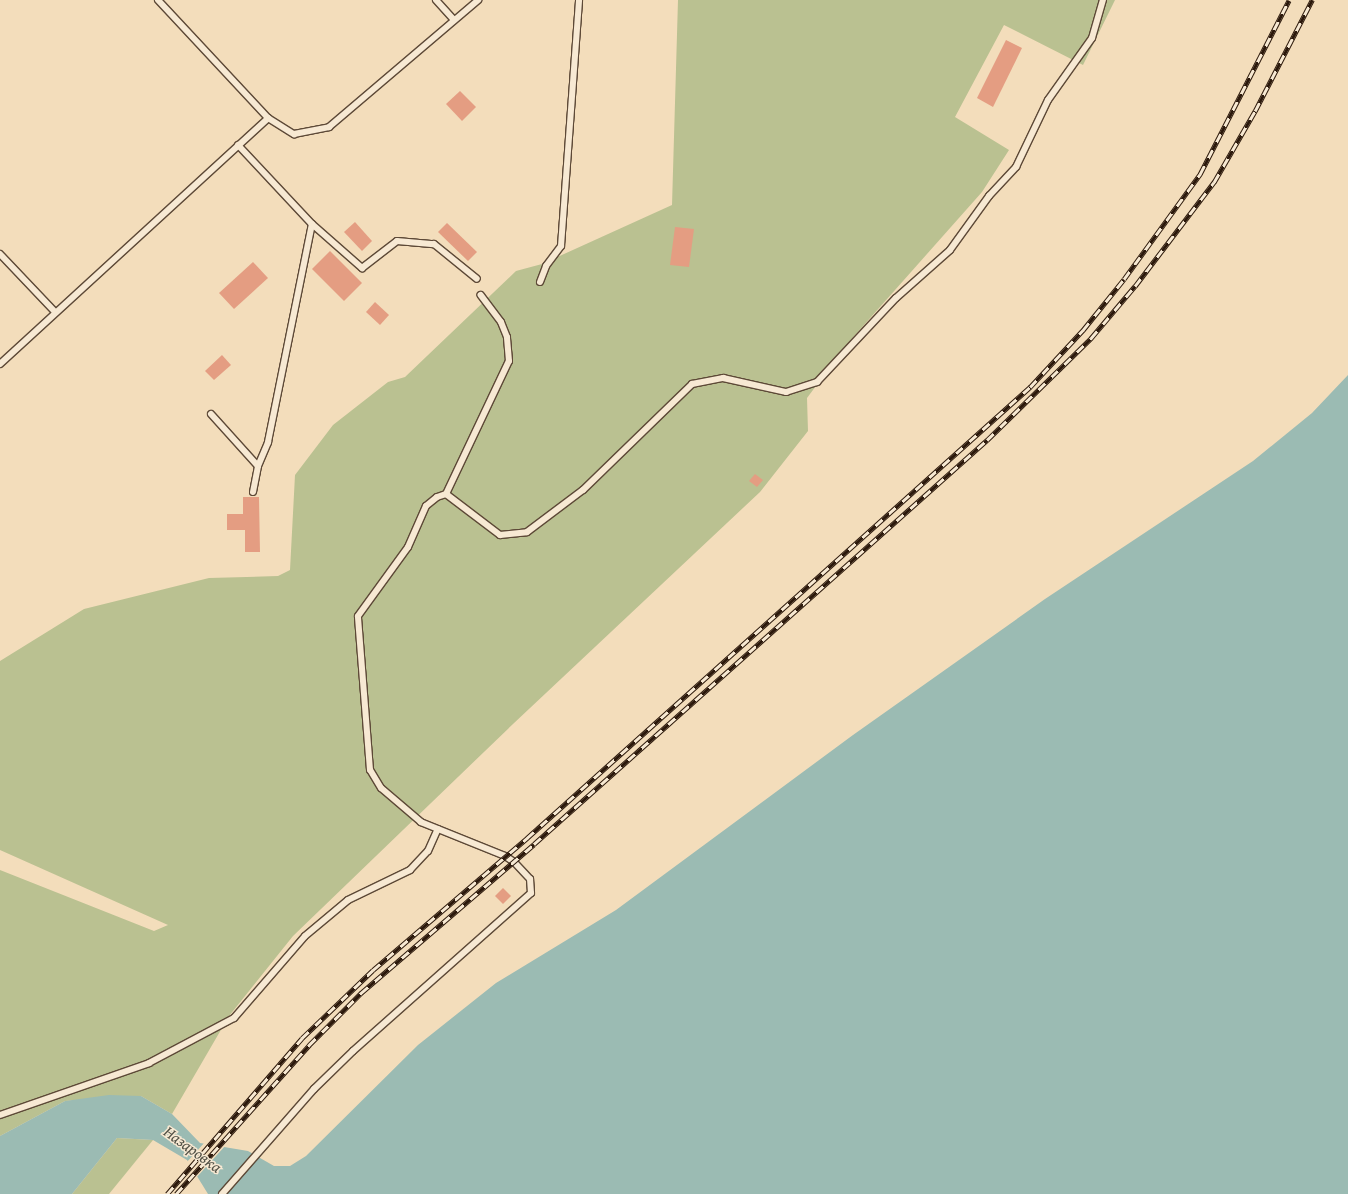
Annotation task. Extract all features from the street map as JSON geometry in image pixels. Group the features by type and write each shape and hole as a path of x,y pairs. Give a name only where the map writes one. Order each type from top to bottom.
{"lane":[{"path":"158,0 268,118 294,134 329,127 478,0"},
{"path":"436,0 454,20"},
{"path":"540,282 546,266 561,246 579,0"},
{"path":"446,494 500,535 527,532 583,490 692,384 723,378 786,392 817,382 896,298 950,250 989,196 1016,167 1048,100 1092,38 1103,0"},
{"path":"0,364 54,311 268,118"},
{"path":"238,145 312,224 362,268 397,241 434,244 477,279"},
{"path":"253,492 258,466 268,442 312,224"},
{"path":"0,254 54,311"},
{"path":"222,1194 314,1089 353,1051 531,893 530,879 505,856 421,822 387,793 370,770 358,616 405,552 426,506 437,497 446,494 509,361 507,337 501,322 481,295"},
{"path":"211,414 258,466"},
{"path":"0,1115 149,1063 234,1018 305,936 348,900 410,870 428,851 438,829"}],"green space":[{"path":"678,0 1115,0 1083,65 1004,25 955,117 1009,150 982,192 848,343 807,398 808,431 760,492 513,724 293,936 229,1016 172,1114 141,1096 65,1101 0,1136 0,870 154,931 168,925 0,850 0,661 84,609 209,578 278,576 290,570 295,475 333,425 388,382 405,377 516,271 542,264 672,205"},
{"path":"117,1138 153,1140 109,1194 72,1194"}],"water":[{"name":"Назаровка","path":"1348,375 1348,1194 208,1194 187,1160 153,1140 117,1138 72,1194 0,1194 0,1136 65,1101 109,1095 141,1096 172,1114 200,1143 248,1151 274,1166 290,1166 306,1156 418,1045 496,983 616,910 853,735 1045,599 1253,461 1312,413"}],"pier":[{"path":"205,1142 226,1145 195,1179 186,1163"}],"building":[{"path":"1006,40 1022,48 993,107 977,98"},
{"path":"460,91 476,107 462,121 446,104"},
{"path":"355,222 372,241 362,251 344,232"},
{"path":"447,223 477,252 468,261 438,232"},
{"path":"675,227 694,229 689,267 670,265"},
{"path":"330,251 362,283 344,301 312,269"},
{"path":"253,262 268,278 234,309 219,293"},
{"path":"375,302 389,315 380,325 366,312"},
{"path":"222,355 231,365 214,380 205,371"},
{"path":"755,474 763,480 757,487 749,481"},
{"path":"243,497 259,497 260,552 245,552 245,530 227,530 227,514 243,514"},
{"path":"503,888 511,896 503,904 495,896"}],"railway":[{"path":"167,1194 302,1038 373,970 527,838 1030,387 1083,330 1124,279 1200,174 1289,0"},
{"path":"176,1194 309,1045 361,993 534,844 987,440 1091,338 1135,286 1214,182 1255,111 1312,0"}]}
